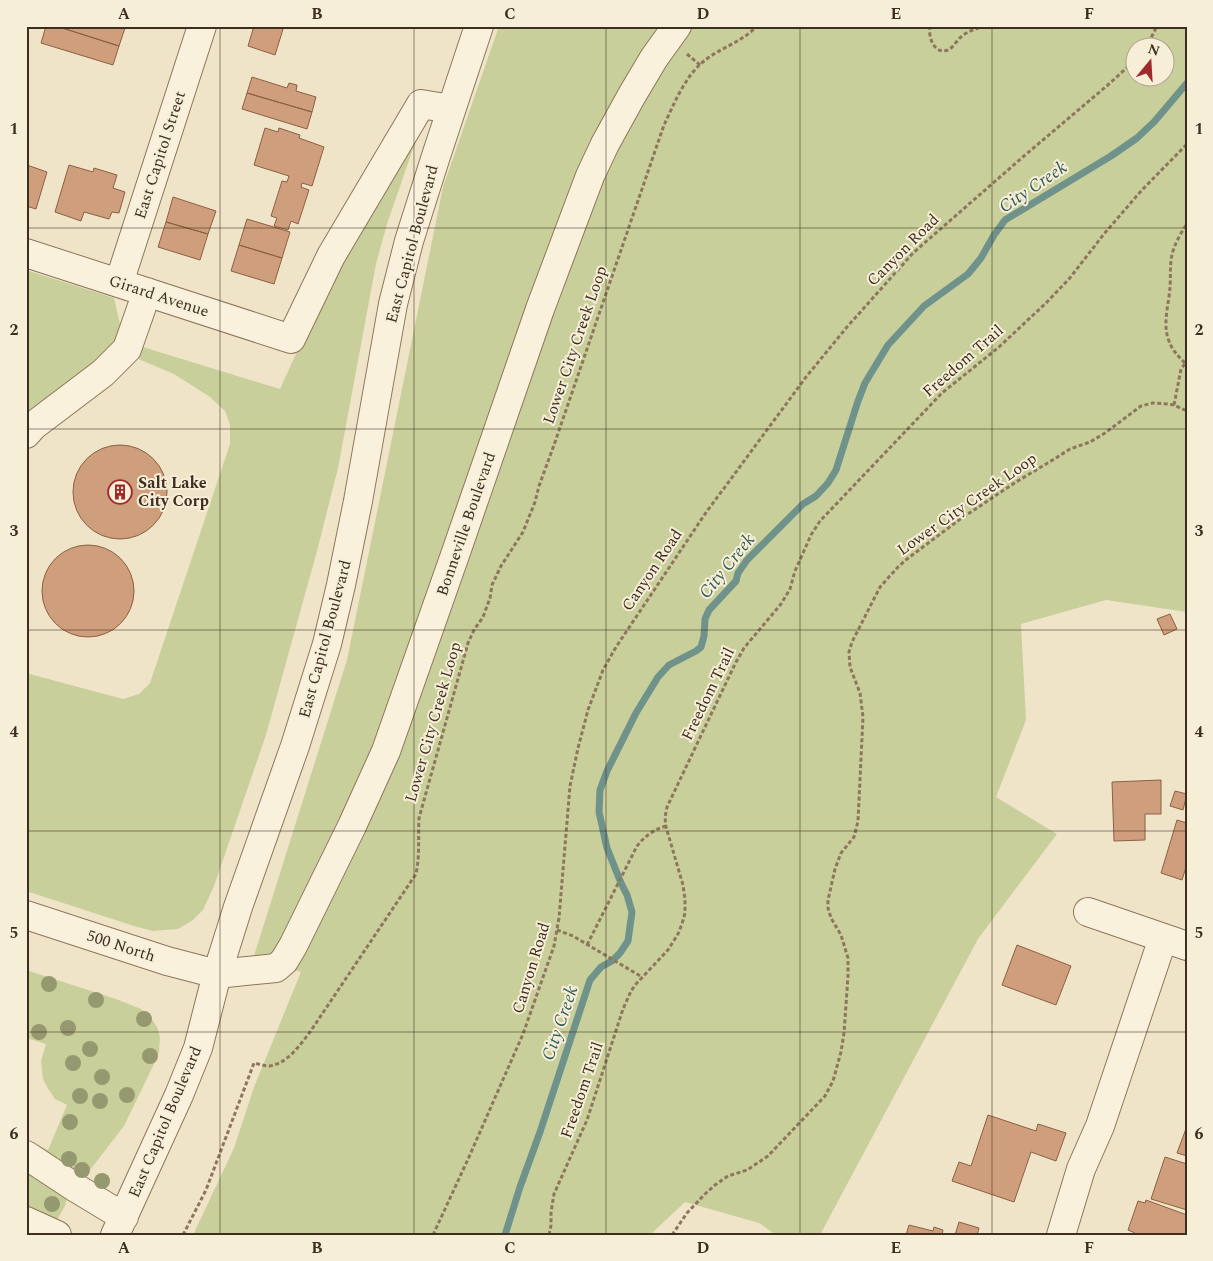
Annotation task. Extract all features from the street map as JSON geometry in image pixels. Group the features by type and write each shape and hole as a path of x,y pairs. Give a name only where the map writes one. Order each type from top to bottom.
{"street":[{"name":"East Capitol Street","path":"119,283 202,26"},
{"name":"East Capitol Boulevard","path":"120,1226 195,1055 238,907 295,746 326,644 341,585 358,501 393,304 410,241 479,26"},
{"name":"Bonneville Boulevard","path":"217,974 276,968 293,946 352,826 386,751 542,301 590,176 605,144 654,58 680,38"},
{"name":"Girard Avenue","path":"26,253 291,339 331,256 421,104 451,109"},
{"path":"26,434 103,373 127,349 147,292"},
{"path":"1061,1235 1081,1168 1175,942 1088,912"},
{"name":"500 North","path":"26,915 167,961 217,974"},
{"path":"26,1155 76,1188 120,1226"},
{"path":"26,1221 57,1235"}],"path":[{"name":"Lower City Creek Loop","path":"183,1235 206,1190 254,1063 272,1066 283,1061 296,1050 416,874 419,853 419,818 468,643 483,617 490,598 492,585 501,566 523,532 530,515 538,486 554,445 664,125 690,76 700,65 719,51 746,36 757,26"},
{"path":"930,26 929,37 931,42 936,48 947,51 963,35 984,26"},
{"path":"1151,38 1157,26"},
{"path":"680,38 700,65"},
{"name":"Canyon Road","path":"434,1235 523,1034 547,969 557,930 570,786 578,748 588,710 603,670 616,647 705,514 795,392 866,305 920,247 1126,68"},
{"name":"Freedom Trail","path":"548,1235 551,1225 554,1194 588,1120 623,1009 631,991 668,950 682,924 685,913 683,885 667,836 665,817 670,799 744,648 781,604 790,588 811,535 820,521 942,393 999,347 1063,285 1128,206 1187,144"},
{"path":"1174,405 1182,369 1186,362 1176,354 1169,341 1166,329 1167,315 1171,285 1171,260 1174,248 1187,224"},
{"name":"Lower City Creek Loop","path":"672,1235 688,1213 721,1180 748,1170 768,1156 826,1096 833,1081 844,1033 848,958 841,935 831,918 828,900 841,853 854,836 858,821 863,716 860,693 850,667 849,652 852,642 880,587 898,567 959,520 1070,449 1090,442 1105,433 1141,406 1153,403 1174,405 1187,412"},
{"path":"587,945 642,840 648,834 666,826"},
{"path":"557,930 566,932 642,977"}],"green space":[{"path":"499,26 1187,26 1187,612 1106,600 1021,624 1026,720 996,797 1057,834 978,939 820,1235 776,1235 759,1223 685,1202 650,1235 193,1235 234,1148 254,1087 301,972 253,959 347,660 443,187"},
{"path":"424,117 387,224 376,264 338,468 266,735 214,886 203,910 193,920 178,929 153,931 26,891 26,673 123,699 139,694 150,683 230,444 230,425 225,411 210,397 174,374 136,358 135,350 143,347 280,389 343,251"},
{"path":"26,270 114,298 123,337 121,346 26,418"},
{"path":"26,970 141,1009 151,1018 157,1027 160,1037 159,1052 124,1126 80,1183 31,1144 33,1143 48,1150 67,1105 55,1099 43,1079 41,1061 46,1044 26,1038"},
{"path":"27,1170 67,1197 65,1206 57,1220 26,1211"}],"building":[{"path":"46,26 56,26 119,46 113,65 41,43"},
{"path":"56,26 119,26 125,28 119,46"},
{"path":"254,26 284,26 275,55 248,46"},
{"path":"252,77 287,88 289,83 297,85 296,91 316,97 312,112 247,93"},
{"path":"247,93 312,112 307,129 242,109"},
{"path":"265,128 278,132 279,128 300,135 299,138 324,147 312,186 302,183 301,187 309,190 298,224 291,221 288,230 274,226 277,218 271,216 282,181 287,182 289,176 254,165"},
{"path":"27,165 47,172 36,209 26,206"},
{"path":"69,165 93,172 94,168 117,175 113,188 125,192 119,213 112,212 109,219 84,212 81,221 55,212"},
{"path":"173,197 216,211 208,234 166,222"},
{"path":"247,219 290,232 282,258 239,245"},
{"path":"166,222 208,234 200,260 158,247"},
{"path":"239,245 282,258 274,284 231,271"},
{"name":"Salt Lake City Corp","path":"120,445 138,449 153,459 163,474 167,492 163,510 153,525 138,535 120,539 102,535 87,525 77,510 73,492 77,474 87,459 102,449"},
{"name":"Salt Lake City Corp","path":"88,545 97,546 114,553 126,565 133,582 133,600 126,617 114,629 97,636 88,637 79,636 62,629 50,617 43,600 42,591 43,582 50,565 62,553 79,546"},
{"path":"1170,614 1177,629 1164,635 1157,619"},
{"path":"1161,780 1161,814 1145,814 1145,840 1114,841 1112,782"},
{"path":"1175,791 1187,794 1183,810 1170,806"},
{"path":"1177,820 1187,823 1187,864 1182,880 1161,873"},
{"path":"1017,945 1071,966 1056,1005 1002,985"},
{"path":"988,1115 1036,1131 1038,1124 1066,1133 1056,1161 1031,1152 1014,1202 952,1181 959,1162 971,1166"},
{"path":"1187,1126 1187,1156 1177,1153"},
{"path":"1165,1157 1187,1164 1187,1210 1151,1199"},
{"path":"1146,1200 1187,1215 1187,1235 1135,1235 1135,1233 1128,1230 1138,1201 1145,1203"},
{"path":"959,1222 979,1228 977,1235 955,1235"},
{"path":"909,1225 933,1231 934,1227 943,1230 942,1235 906,1235"}],"waterway":[{"name":"City Creek","path":"505,1235 590,980 601,967 612,961 620,953 628,941 632,912 627,895 607,848 599,812 600,790 607,771 636,713 658,677 669,665 701,647 705,619 709,610 736,581 738,573 747,560 803,504 816,496 828,483 836,470 865,383 888,345 924,306 968,274 981,258 1005,220 1111,156 1137,138 1154,122 1187,83"}],"place":[{"name":"Salt Lake City Corp","path":"120,492"}]}
